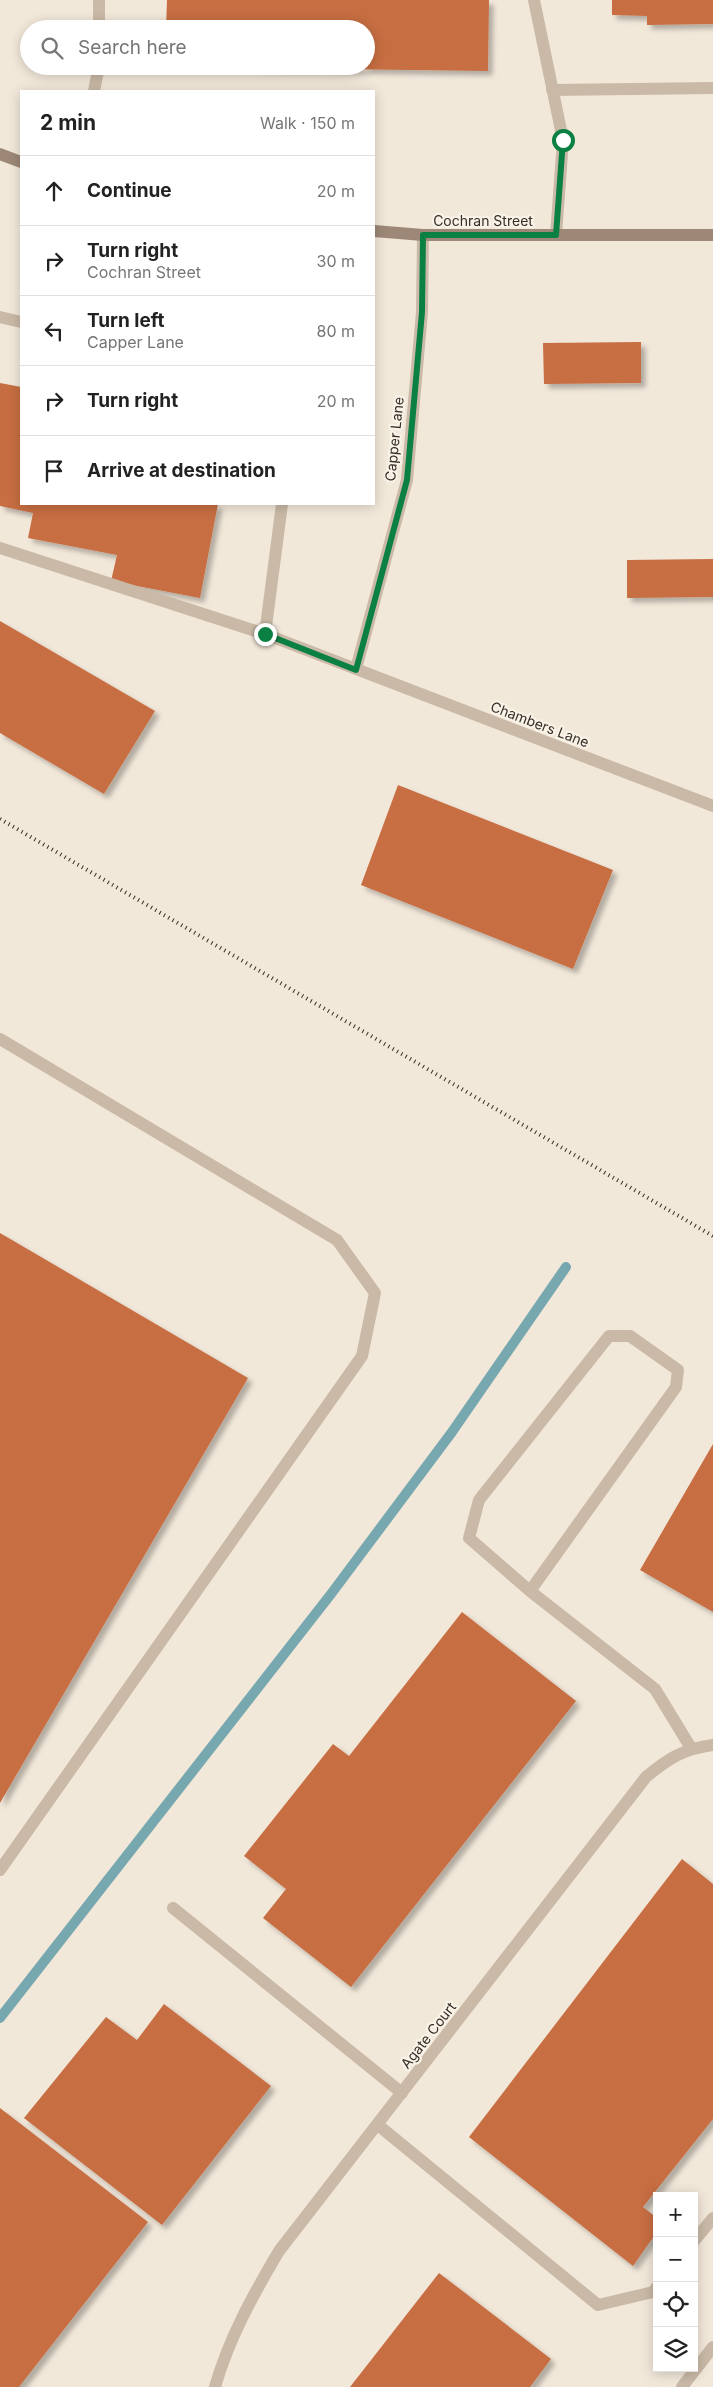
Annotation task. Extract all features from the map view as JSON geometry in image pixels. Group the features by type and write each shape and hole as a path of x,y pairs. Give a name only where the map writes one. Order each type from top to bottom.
{"main road":[{"path":"0,154 20,162"},
{"name":"Cochran Street","path":"375,231 423,235 713,235"}],"street":[{"path":"99,0 99,20"},
{"path":"534,0 563,140 556,235"},
{"path":"94,90 97,75"},
{"path":"552,90 713,88"},
{"name":"Capper Lane","path":"356,670 407,480 422,312 423,235"},
{"path":"0,317 20,322"},
{"path":"265,634 282,505"},
{"name":"Chambers Lane","path":"0,548 265,634 713,806"},
{"path":"0,1039 337,1240 375,1293 362,1356 0,1870"},
{"path":"530,1591 676,1387 678,1370 630,1336 609,1336 479,1500 469,1538 530,1591 655,1689 691,1748"},
{"name":"Agate Court","path":"215,2387 221,2366 246,2308 279,2251 402,2092 646,1778 667,1760 691,1748 713,1745"},
{"path":"173,1908 402,2092"},
{"path":"378,2125 598,2306 653,2292"},
{"path":"697,2237 713,2218"},
{"path":"682,2387 713,2347"}],"building":[{"path":"167,0 489,0 488,71 375,70 375,20 166,20"},
{"path":"612,0 713,0 713,24 647,25 647,16 612,15"},
{"path":"641,342 641,383 544,384 543,343"},
{"path":"0,383 20,387 20,505 218,505 200,598 111,581 117,555 28,538 33,513 0,506"},
{"path":"713,559 713,597 627,598 627,560"},
{"path":"0,621 155,711 104,794 0,733"},
{"path":"398,785 613,870 573,969 361,885"},
{"path":"0,1233 248,1378 0,1803"},
{"path":"713,1444 713,1612 640,1570"},
{"path":"462,1612 576,1701 351,1987 263,1918 286,1889 244,1856 333,1744 349,1756"},
{"path":"682,1859 713,1884 713,2119 653,2192 643,2207 653,2215 653,2238 633,2266 469,2137"},
{"path":"164,2004 271,2086 162,2225 24,2118 106,2017 137,2040"},
{"path":"0,2108 148,2222 19,2387 0,2387"},
{"path":"439,2273 551,2359 530,2387 350,2387"}],"waterway":[{"path":"0,2018 331,1594 452,1432 566,1267"}],"railway":[{"path":"0,819 713,1236"}],"route":[{"path":"265,634 356,670 407,480 422,312 423,235 556,235 563,140"}]}
